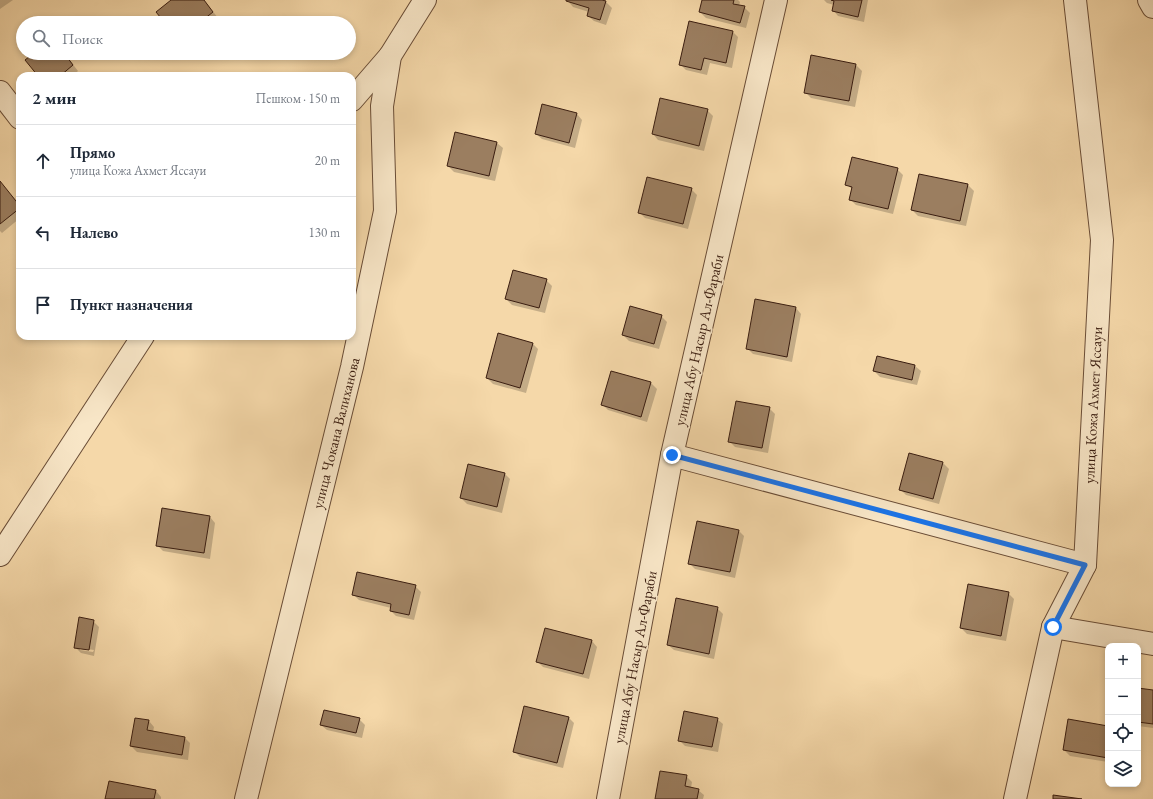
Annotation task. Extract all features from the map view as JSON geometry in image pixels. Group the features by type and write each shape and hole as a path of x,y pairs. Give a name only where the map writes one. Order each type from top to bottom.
{"street":[{"name":"улица Чокана Валиханова","path":"246,799 352,367 385,212 382,106 390,56 425,0"},
{"name":"улица Абу Насыр Ал-Фараби","path":"608,799 672,455 776,0"},
{"name":"улица Кожа Ахмет Яссауи","path":"1015,799 1053,627 1085,565 1102,240 1075,0"},
{"path":"1149,0 1153,7"},
{"path":"356,95 390,56"},
{"path":"0,92 16,113"},
{"path":"0,556 140,340"},
{"path":"672,455 1085,565"},
{"path":"1053,627 1153,644"}],"building":[{"path":"171,0 204,0 213,12 208,16 159,16 156,12"},
{"path":"566,0 606,1 600,20 587,16 589,8"},
{"path":"702,0 734,0 733,4 745,6 740,23 699,12"},
{"path":"831,0 862,0 858,17 832,11 834,1"},
{"path":"689,21 733,31 726,63 704,58 701,70 679,65"},
{"path":"811,55 856,64 849,101 804,93"},
{"path":"25,60 69,60 73,65 65,72 35,72"},
{"path":"660,98 708,109 699,146 652,134"},
{"path":"542,104 577,113 569,143 535,134"},
{"path":"455,132 497,142 489,176 447,166"},
{"path":"852,157 898,168 888,209 849,200 852,187 845,185"},
{"path":"919,174 968,184 960,221 911,210"},
{"path":"647,177 692,188 683,224 638,213"},
{"path":"0,181 16,201 16,211 0,224"},
{"path":"513,270 547,279 539,308 505,299"},
{"path":"755,299 796,307 787,357 746,349"},
{"path":"630,306 662,315 654,344 622,335"},
{"path":"498,333 533,343 520,388 486,378"},
{"path":"877,356 915,365 912,380 873,371"},
{"path":"611,371 651,382 641,417 601,405"},
{"path":"736,401 770,407 762,448 728,442"},
{"path":"909,453 943,462 933,499 899,490"},
{"path":"468,464 505,473 497,507 460,498"},
{"path":"162,508 210,516 204,553 156,546"},
{"path":"697,521 739,530 730,572 688,564"},
{"path":"357,572 416,585 409,615 390,611 391,604 352,595"},
{"path":"968,584 1009,592 1001,636 960,628"},
{"path":"676,598 718,607 709,654 667,645"},
{"path":"79,617 94,620 89,650 74,648"},
{"path":"545,628 592,640 583,674 536,662"},
{"path":"1141,688 1153,690 1153,724 1141,722"},
{"path":"524,706 569,717 557,763 513,752"},
{"path":"324,710 360,718 356,733 320,725"},
{"path":"684,711 718,718 712,747 678,741"},
{"path":"135,718 149,720 147,730 185,737 182,755 130,746"},
{"path":"1068,719 1105,725 1105,757 1063,750"},
{"path":"660,771 687,775 685,786 699,789 697,799 655,799"},
{"path":"109,781 156,790 154,799 105,799"},
{"path":"1053,795 1082,799 1053,799"}],"route":[{"path":"672,455 1085,565 1053,627"}]}
